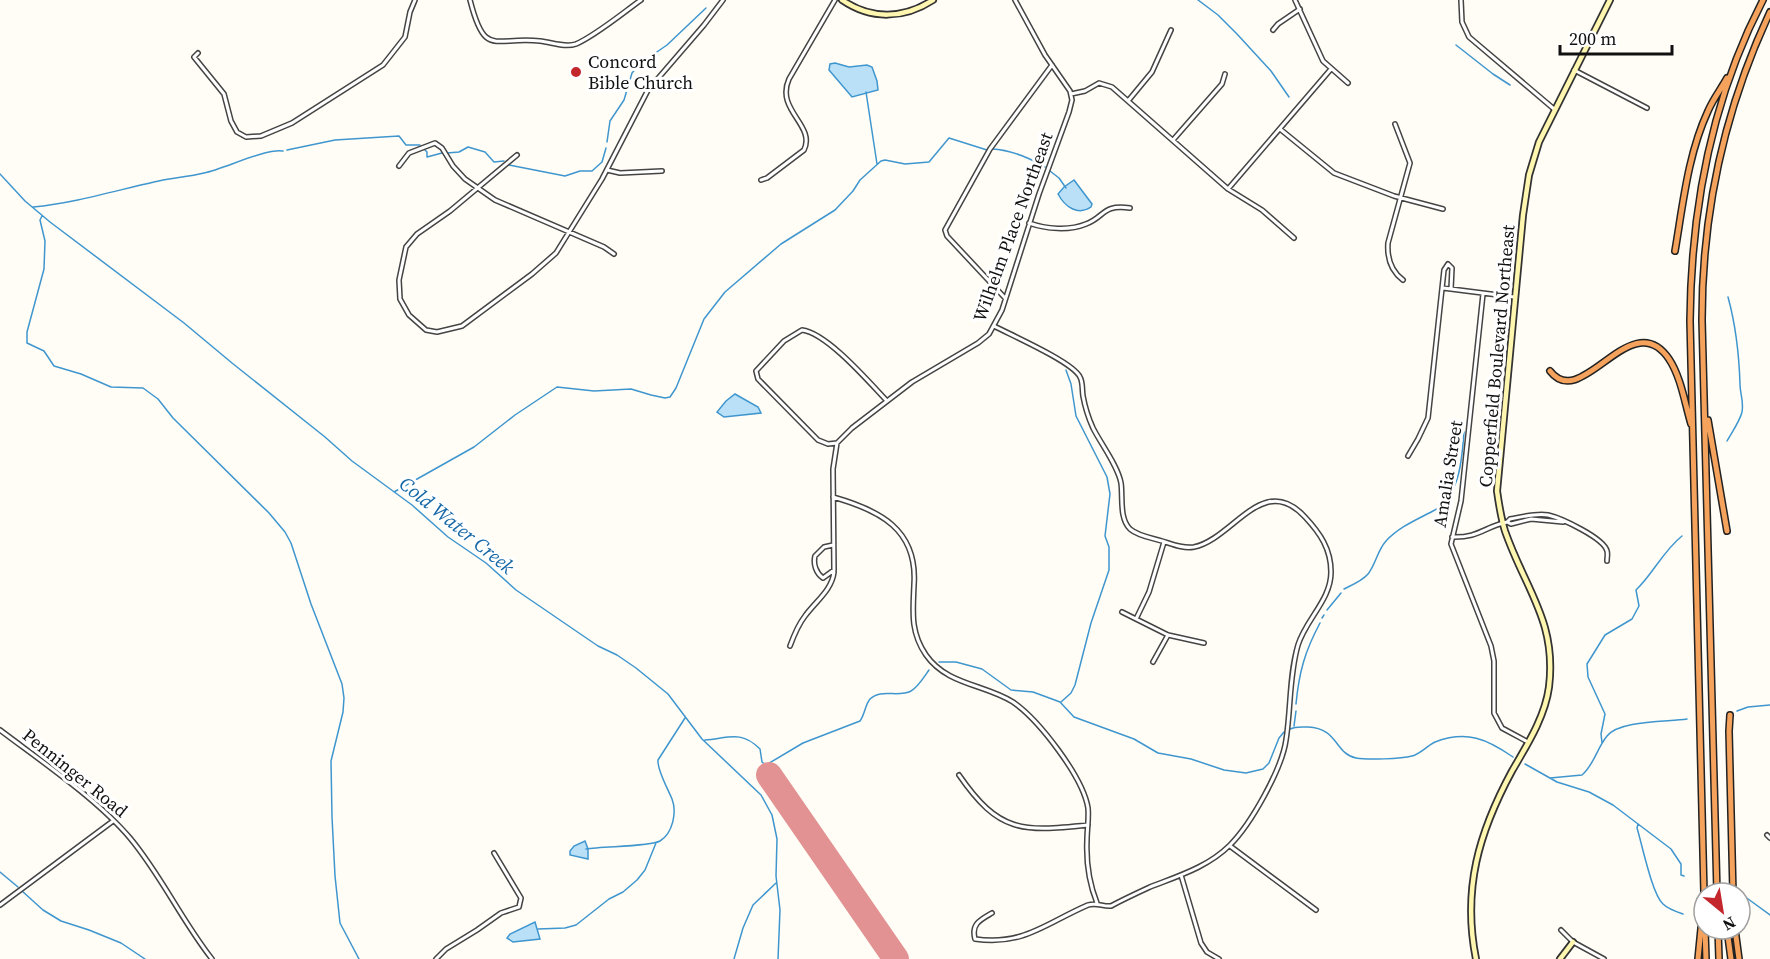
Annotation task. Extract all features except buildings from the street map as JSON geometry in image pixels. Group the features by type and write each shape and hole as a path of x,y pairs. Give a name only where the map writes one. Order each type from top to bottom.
{"highway":[{"path":"1675,250 1698,138 1708,110 1732,69 1763,0"},
{"path":"1718,881 1703,277 1706,233 1722,141 1740,84 1770,12"},
{"path":"1704,881 1690,294 1694,234 1707,153 1732,69"},
{"path":"1550,372 1560,380 1575,381 1628,346 1643,344 1656,347 1671,361 1693,435"},
{"path":"1705,403 1727,531"},
{"path":"1730,715 1733,881"},
{"path":"1698,959 1700,941"},
{"path":"1706,941 1706,959"},
{"path":"1718,941 1719,959"},
{"path":"1729,941 1731,959"},
{"path":"1737,941 1739,959"}],"main road":[{"path":"842,0 866,12 881,15 914,10 933,0"},
{"name":"Copperfield Boulevard Northeast","path":"1476,959 1471,917 1476,855 1493,807 1538,723 1549,689 1550,644 1542,613 1499,507 1497,478 1523,215 1529,175 1540,141 1610,0"},
{"path":"1560,959 1573,942"}],"street":[{"path":"198,53 194,57 220,87 237,132 246,137 261,136 291,123 383,65 405,38 415,0"},
{"path":"470,0 478,28 491,40 537,41 572,45 585,39 641,0"},
{"path":"517,155 408,243 403,253 399,280 400,299 409,315 426,330 437,332 462,327 552,258 571,231 607,170 648,90 723,0"},
{"path":"760,180 767,178 795,157 804,150 807,144 803,129 787,102 785,91 789,79 835,0"},
{"path":"1015,0 1071,94 1085,91 1099,83 1112,87 1228,189 1262,210 1294,238"},
{"path":"1296,0 1321,57 1348,83"},
{"path":"1461,0 1462,22 1469,37 1554,110"},
{"path":"1274,30 1278,24 1300,9"},
{"path":"1128,100 1152,72 1171,30"},
{"path":"1005,298 947,236 945,230 990,149 1052,65"},
{"path":"1228,189 1331,69"},
{"path":"1574,70 1647,108"},
{"path":"1173,140 1222,84 1225,74"},
{"name":"Wilhelm Place Northeast","path":"837,443 852,428 912,382 978,343 989,334 1005,298 1069,112 1071,94"},
{"path":"1395,124 1410,164 1388,243 1388,253 1395,272 1403,280"},
{"path":"1280,129 1334,173 1401,198 1443,209"},
{"path":"399,166 409,153 435,143 442,148 453,166 477,189 495,200 571,231 614,254"},
{"path":"607,170 620,173 662,171"},
{"path":"1029,223 1041,227 1071,228 1087,224 1110,209 1130,208"},
{"path":"1408,456 1419,439 1428,418 1444,267 1448,264 1452,268 1451,290"},
{"path":"1443,288 1516,297"},
{"name":"Amalia Street","path":"1483,294 1461,501 1451,544 1491,646 1494,661 1494,713 1502,728 1528,742"},
{"path":"992,913 976,922 975,939 999,940 1024,937 1077,909 1097,903 1111,906 1211,861 1230,846 1242,831 1281,759 1286,740 1298,646 1307,624 1330,585 1331,572 1329,553 1322,538 1299,511 1286,504 1273,501 1257,505 1218,536 1189,548 1134,532 1126,523 1119,476 1089,419 1080,377 1066,364 994,326"},
{"path":"790,646 805,616 832,583 834,570 833,460 837,443 828,444 818,440 758,379 756,371 784,342 802,330 814,333 847,360 887,401"},
{"path":"833,497 875,512 885,518 901,536 909,550 914,570 913,626 926,655 952,678 1001,696 1035,721 1080,783 1086,802 1088,869 1097,903"},
{"path":"1452,537 1478,534 1510,519 1546,515 1566,522 1600,541 1607,550 1607,561"},
{"path":"1136,619 1149,592 1164,542"},
{"path":"833,545 818,552 814,560 818,573 823,578 834,570"},
{"path":"1122,612 1168,635 1204,643"},
{"path":"1153,662 1168,635"},
{"name":"Penninger Road","path":"0,730 72,785 114,821 139,851 212,959"},
{"path":"959,775 975,797 990,812 1020,828 1039,829 1088,825"},
{"path":"0,904 114,821"},
{"path":"1230,846 1316,910"},
{"path":"436,959 446,949 501,913 519,907 521,898 494,853"},
{"path":"1181,875 1201,943 1207,952 1219,959"},
{"path":"1561,930 1573,942 1604,959"}],"water":[{"path":"830,64 849,67 867,65 872,67 878,90 852,97 829,70"},
{"path":"1074,180 1092,204 1086,210 1072,209 1058,194"},
{"path":"735,394 758,407 761,413 724,417 717,412"},
{"path":"585,841 588,859 570,855 574,846"},
{"path":"535,922 540,939 513,942 507,938 510,934"}],"waterway":[{"path":"1198,0 1218,15 1237,34 1271,71 1289,97"},
{"path":"607,142 610,121 624,100 632,73 641,63 667,45 706,8"},
{"path":"1456,45 1510,85"},
{"path":"866,92 877,164"},
{"path":"287,150 335,140 399,136 406,145 420,145"},
{"path":"394,492 474,447 515,415 557,387 594,391 631,389 665,398 670,397 676,388 704,319 725,292 781,244 835,210 860,180 881,161 905,164 929,162 949,138 987,150"},
{"path":"447,153 459,152 468,147 485,152 494,162 504,161"},
{"path":"509,165 565,176 580,171 592,171 602,162 606,148"},
{"path":"424,149 427,157 442,153"},
{"path":"992,149 1020,155 1045,167"},
{"path":"33,207 79,200 212,171 266,153 283,151"},
{"path":"1050,171 1066,188"},
{"name":"Cold Water Creek","path":"0,174 25,201 50,222 184,323 352,461 412,505 448,537 486,563 516,590 598,646 617,655 668,694 702,739 761,795 772,815 777,839 776,876 780,910 778,959"},
{"path":"42,216 40,220 45,241 44,269 27,332 27,343 44,351 54,366 81,374 111,387 143,388 158,399 173,418 269,513 291,543 311,604 342,684 343,712 331,761 335,876 340,923 359,959"},
{"path":"1727,441 1740,419 1743,404 1737,340 1728,297"},
{"path":"1061,702 1071,693 1075,685 1091,623 1109,570 1109,547 1105,536 1110,494 1107,477 1076,416 1071,384 1066,370"},
{"path":"1344,589 1368,574 1378,553 1391,536 1442,505 1449,497 1458,476 1464,432"},
{"path":"1602,743 1601,734 1605,714 1588,677 1587,664 1605,635 1632,619 1639,606 1636,590 1682,536"},
{"path":"1327,610 1341,593"},
{"path":"1296,704 1304,662 1320,623"},
{"path":"939,662 956,662 982,669 1011,690 1033,692 1060,702 1074,717 1134,739 1158,753 1191,759 1224,770 1246,773 1263,769 1269,763 1279,738 1284,732"},
{"path":"705,740 734,737 747,739 760,749 762,762 766,765 803,743 860,721 867,704 874,696 911,691 929,670"},
{"path":"1737,711 1748,707 1770,705"},
{"path":"1294,726 1296,711"},
{"path":"586,849 654,843 660,841 668,833 673,822 673,804 658,760 685,718"},
{"path":"1550,778 1582,775 1590,766 1607,736 1622,727 1687,719"},
{"path":"1290,729 1294,727 1318,728 1331,736 1349,756 1356,758 1384,759 1412,756 1435,742 1457,737 1485,741 1513,757"},
{"path":"1525,764 1557,782 1589,792 1613,805 1671,849 1681,864 1681,875 1684,876"},
{"path":"1638,824 1637,828 1648,868 1659,899 1667,907 1683,914"},
{"path":"538,929 565,928 576,925 609,899 623,892 645,870 656,843"},
{"path":"0,872 18,887"},
{"path":"734,959 753,905 776,883"},
{"path":"22,891 43,910 61,921 121,943 145,959"},
{"path":"1752,902 1770,915"}],"runway":[{"path":"769,775 896,959"}],"place":[{"name":"Concord Bible Church","path":"576,72"}]}
